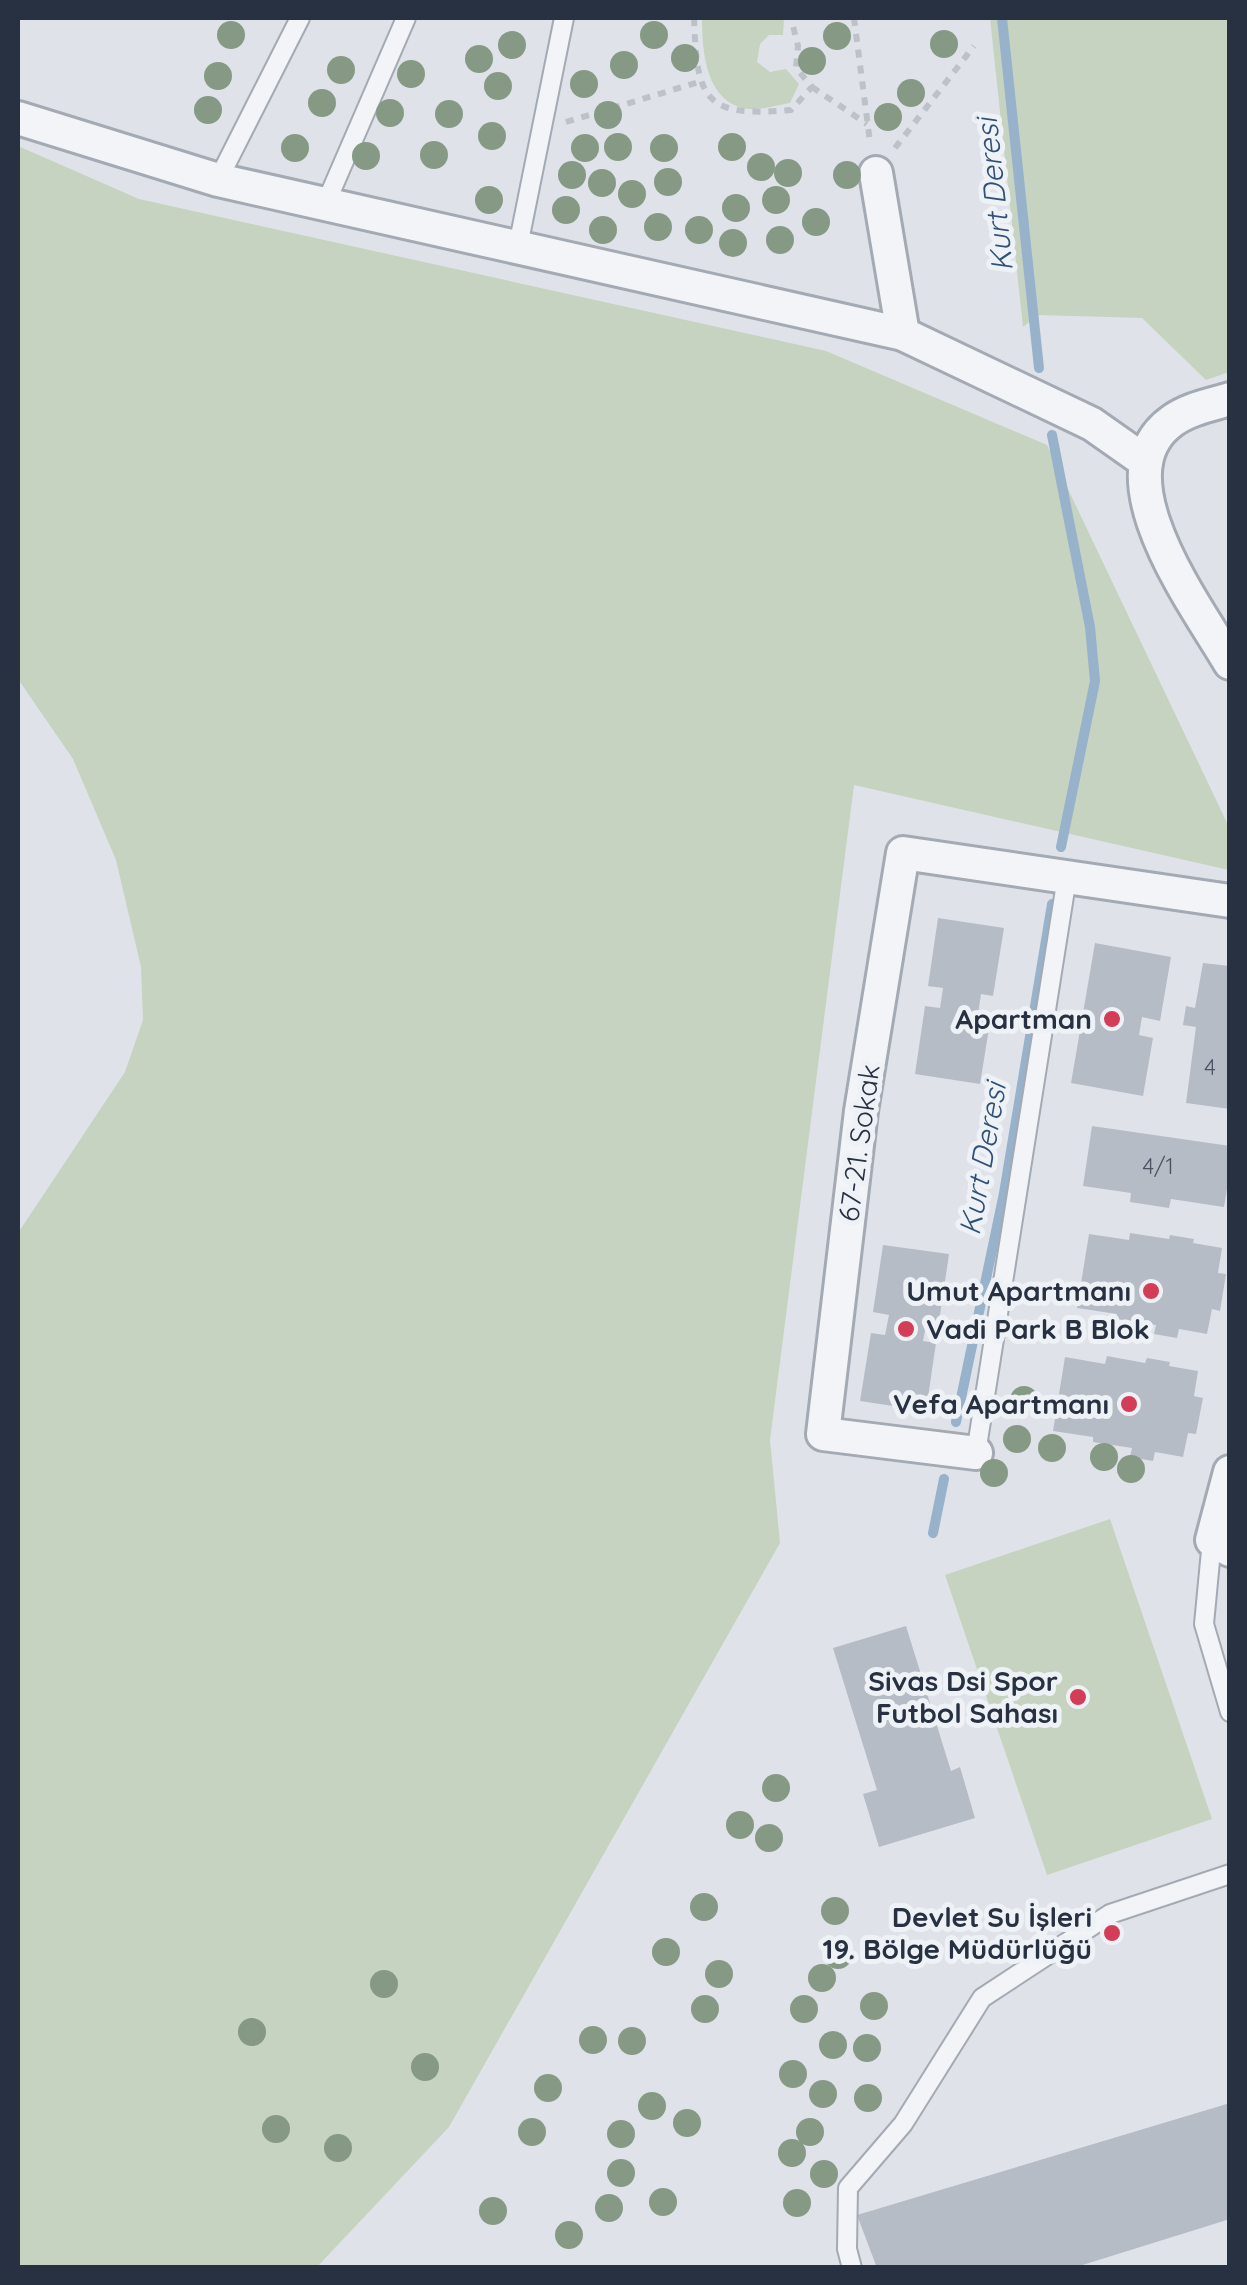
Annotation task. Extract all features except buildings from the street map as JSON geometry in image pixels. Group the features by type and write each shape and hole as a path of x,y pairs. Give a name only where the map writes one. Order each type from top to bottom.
{"street":[{"path":"18,118 218,180 903,334 1092,424 1146,462"},
{"path":"876,172 903,334"},
{"path":"1230,399 1171,421 1155,438 1146,462 1146,502 1159,540 1230,662"},
{"name":"67-21. Sokak","path":"976,1453 824,1434 862,1111 904,853 1068,877"},
{"path":"1068,877 1230,900"},
{"path":"1221,1545 1230,1472"}],"lane":[{"path":"218,180 300,18"},
{"path":"325,205 406,18"},
{"path":"518,246 564,18"},
{"path":"976,1453 1068,877"},
{"path":"1221,1545 1204,1624 1230,1712"},
{"path":"852,2268 847,2249 848,2188 903,2124 982,1998 1110,1914 1230,1874"}],"path":[{"path":"694,18 699,82 709,98 751,114 791,110 812,88"},
{"path":"791,18 798,46 796,68 812,88 867,124"},
{"path":"854,18 876,172"},
{"path":"876,172 974,46"},
{"path":"543,129 699,82"}],"green space":[{"path":"702,18 784,18 783,35 769,35 760,44 757,62 770,72 786,69 799,84 790,103 749,109 724,97 709,74"},
{"path":"990,18 1229,18 1229,372 1206,380 1142,318 1038,315 1023,327"},
{"path":"18,146 139,199 826,351 1047,445 1229,827 1229,870 854,785 770,1440 780,1543 449,2127 317,2267 18,2267 18,1233 125,1072 143,1020 141,967 116,860 73,759 18,679"},
{"name":"Sivas Dsi Spor Futbol Sahası","path":"1110,1519 1212,1819 1047,1875 945,1575"}],"waterway":[{"name":"Kurt Deresi","path":"1002,18 1039,368"},
{"name":"Kurt Deresi","path":"1052,435 1090,627 1095,681 1061,847"},
{"name":"Kurt Deresi","path":"956,1422 1004,1193 1052,904"},
{"name":"Kurt Deresi","path":"933,1533 944,1479"}],"place":[{"name":"Apartman","path":"1112,1019"},
{"name":"Umut Apartmanı","path":"1151,1291"},
{"name":"Vadi Park B Blok","path":"906,1329"},
{"name":"Vefa Apartmanı","path":"1129,1404"},
{"name":"Sivas Dsi Spor Futbol Sahası","path":"1078,1697"},
{"name":"Devlet Su İşleri 19. Bölge Müdürlüğü","path":"1112,1933"}]}
